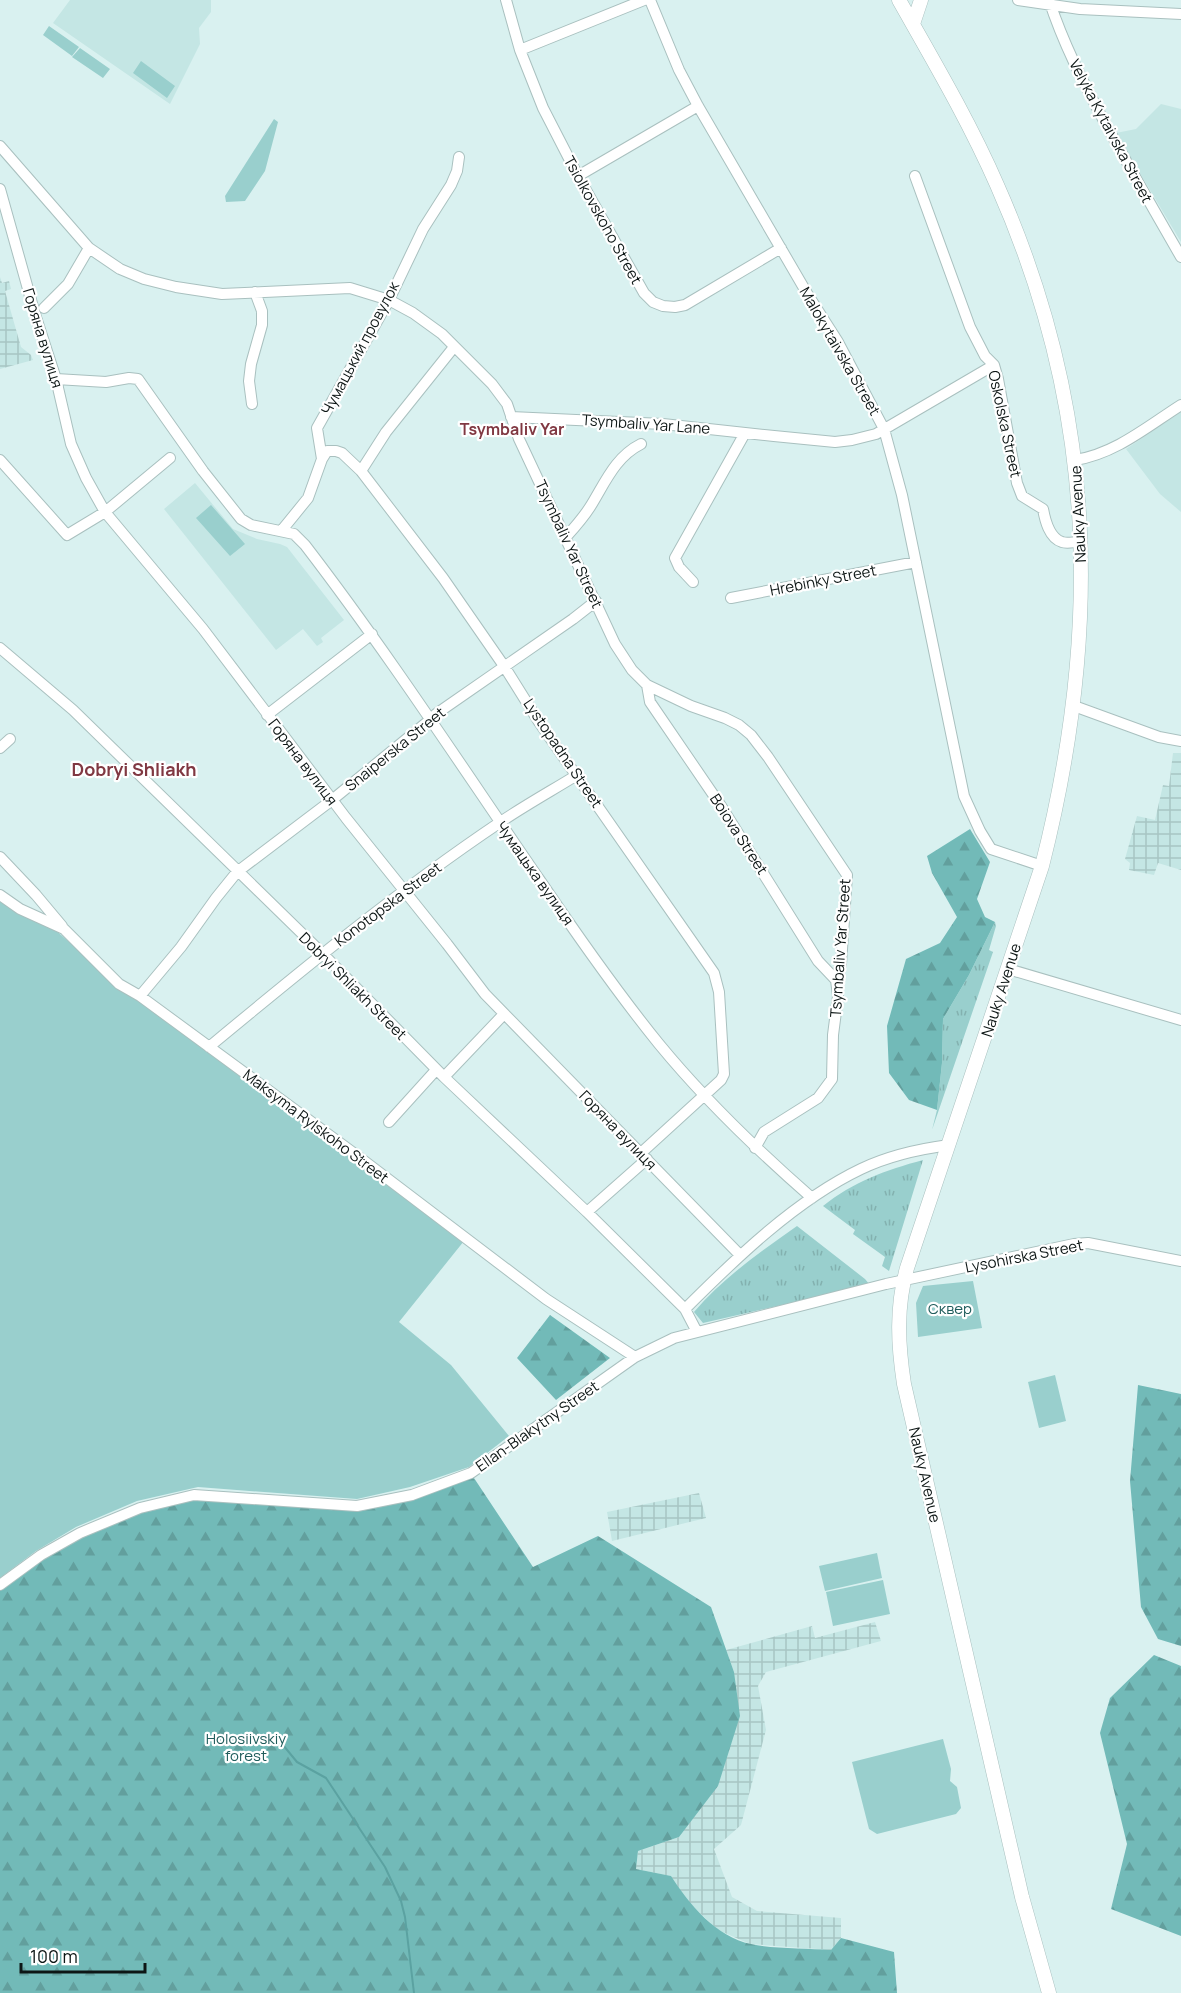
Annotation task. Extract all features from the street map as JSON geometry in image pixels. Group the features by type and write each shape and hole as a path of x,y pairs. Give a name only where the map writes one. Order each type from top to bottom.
{"main road":[{"name":"Nauky Avenue","path":"899,0 982,153 1021,243 1058,368 1075,460 1081,541 1080,644 1074,706 1056,810 1042,866 903,1281 898,1337 904,1384 1019,1886 1049,1993"},
{"path":"912,24 921,0"}],"street":[{"name":"Tsiolkovskoho Street","path":"506,0 520,50 543,108 578,177 644,293 653,302 675,307 700,298 781,248"},
{"path":"520,50 644,0"},
{"name":"Malokytaivska Street","path":"650,0 678,70 808,295 838,342 884,429 900,484 964,796 991,849 1042,866"},
{"path":"1018,0 1181,14"},
{"name":"Velyka Kytaivska Street","path":"1050,3 1067,48 1088,91 1140,188 1181,257"},
{"path":"578,177 698,106"},
{"name":"Tsymbaliv Yar Street","path":"0,146 89,248 120,269 165,285 222,294 350,288 389,300 442,334 492,384 507,404 519,439 615,644 632,670 647,685 691,706 725,718 739,725 751,735 847,875 841,964 836,980 838,996 832,1035 832,1079 818,1098 764,1132 754,1148"},
{"name":"Чумацький провулок","path":"282,530 308,498 322,459 317,428 389,300 411,251 451,185 457,171 459,157"},
{"name":"Oskolska Street","path":"915,176 970,327 985,356 994,365 1015,475 1022,496 1043,509 1048,530 1055,538 1062,542 1081,541"},
{"name":"Горяна вулиця","path":"0,189 56,379 71,444 105,512 183,605 332,800 485,994 739,1254"},
{"path":"44,308 68,284 89,248"},
{"path":"252,404 249,381 251,364 262,325 262,311 255,292"},
{"path":"361,471 386,432 454,347"},
{"name":"Tsymbaliv Yar Lane","path":"512,417 663,424 835,442 866,436 884,429 994,365"},
{"path":"56,379 106,382 129,378 138,379 203,471 242,519 251,525 282,530"},
{"path":"1075,460 1092,458 1107,452 1181,405"},
{"path":"693,582 679,567 675,558 745,433"},
{"name":"Tsymbaliv Yar Lane","path":"566,537 590,506 609,473 628,450 640,444"},
{"name":"Lystopadna Street","path":"322,459 327,452 336,451 342,453 361,471 443,578 714,973 719,992 724,1074 587,1212"},
{"path":"0,460 67,535 105,512 170,458"},
{"name":"Чумацька вулиця","path":"282,530 294,534 305,544 372,634 598,966 659,1044 754,1148 812,1198"},
{"name":"Hrebinky Street","path":"730,598 916,561"},
{"name":"Snaiperska Street","path":"140,996 181,947 237,872 332,800 436,714 596,601"},
{"path":"267,715 372,634"},
{"name":"Dobryi Shliakh Street","path":"0,648 73,710 322,953 440,1073 587,1212 685,1309 698,1332"},
{"name":"Boiova Street","path":"647,685 650,702 721,806 818,961 836,980"},
{"path":"1074,706 1159,737 1181,741"},
{"path":"0,748 10,739"},
{"name":"Konotopska Street","path":"209,1047 322,953 404,890 500,822 577,775"},
{"path":"0,857 64,929"},
{"name":"Maksyma Rylskoho Street","path":"0,895 20,909 64,929 119,984 140,996 359,1157 546,1299 635,1357"},
{"path":"1008,969 1181,1020"},
{"path":"389,1122 504,1014"},
{"path":"685,1309 739,1254 812,1198 861,1169 911,1152 949,1145"},
{"name":"Lysohirska Street","path":"903,1281 1074,1244 1088,1243 1181,1261"},
{"name":"Ellan-Blakytny Street","path":"0,1585 41,1555 80,1533 140,1508 194,1496 357,1506 412,1495 471,1473 635,1357 667,1341 903,1281"}],"shaded area":[{"path":"70,0 211,0 211,12 199,28 200,44 170,104 53,23"},
{"path":"1161,104 1181,109 1181,242 1116,133 1136,129"},
{"path":"0,277 2,283 9,281 11,289 5,291 21,347 31,355 33,360 0,369"},
{"path":"1181,412 1181,512 1160,494 1126,449"},
{"path":"195,483 233,529 257,539 287,547 344,620 321,638 323,642 317,646 303,629 276,650 164,509"},
{"path":"1173,753 1181,753 1181,870 1158,863 1154,875 1129,870 1130,863 1125,859 1137,816 1155,820 1163,785 1169,786"},
{"path":"699,1493 706,1518 612,1541 607,1512"},
{"path":"875,1622 881,1641 766,1672 758,1686 766,1730 741,1825 714,1849 732,1897 757,1911 841,1918 841,1938 831,1950 750,1944 718,1930 686,1900 670,1876 636,1869 638,1851 679,1837 734,1672 726,1650 812,1626 815,1638"}],"green space":[{"path":"49,26 79,47 72,56 43,35"},
{"path":"80,48 110,69 103,78 72,57"},
{"path":"141,61 175,86 167,98 133,73"},
{"path":"274,119 278,122 265,171 245,201 226,202 225,196"},
{"path":"211,505 245,544 230,556 196,518"},
{"path":"970,829 990,862 977,899 985,917 995,922 969,975 943,1019 942,1063 937,1110 909,1100 889,1073 887,1026 906,959 940,943 957,917 932,873 927,856"},
{"path":"0,898 52,927 120,987 139,998 464,1241 399,1322 451,1365 509,1436 469,1467 410,1487 357,1499 198,1487 137,1501 76,1527 36,1551 0,1578"},
{"path":"995,922 996,926 989,950 993,952 932,1130 937,1110 942,1063 943,1019 969,975"},
{"path":"923,1160 889,1271 882,1266 885,1257 853,1234 855,1230 823,1206 846,1190 870,1178"},
{"path":"797,1226 870,1285 703,1323 694,1312 706,1299 743,1266"},
{"name":"Сквер","path":"973,1281 982,1328 918,1337 916,1303 923,1286"},
{"path":"550,1315 610,1358 556,1400 517,1358"},
{"path":"1055,1375 1066,1421 1039,1428 1028,1382"},
{"path":"1138,1385 1181,1394 1181,1646 1158,1639 1141,1607 1130,1481"},
{"name":"Holosiivskiy forest","path":"472,1475 533,1567 598,1536 711,1607 734,1672 740,1716 718,1786 679,1837 638,1851 636,1869 671,1876 705,1918 715,1927 738,1940 769,1947 831,1950 841,1938 894,1952 897,1993 0,1993 0,1588 81,1535 141,1511 194,1498 357,1509"},
{"path":"877,1553 882,1578 825,1591 819,1566"},
{"path":"883,1580 890,1614 833,1626 826,1592"},
{"path":"1154,1655 1181,1666 1181,1936 1111,1909 1127,1844 1100,1733 1110,1698"},
{"path":"943,1739 951,1769 950,1781 957,1787 961,1808 956,1814 877,1834 869,1829 852,1762"}],"waterway":[{"path":"283,1745 297,1762 326,1778 385,1867 401,1901 405,1917 414,1993"}],"district":[{"name":"Tsymbaliv Yar","path":"512,429"},
{"name":"Dobryi Shliakh","path":"134,769"}]}
